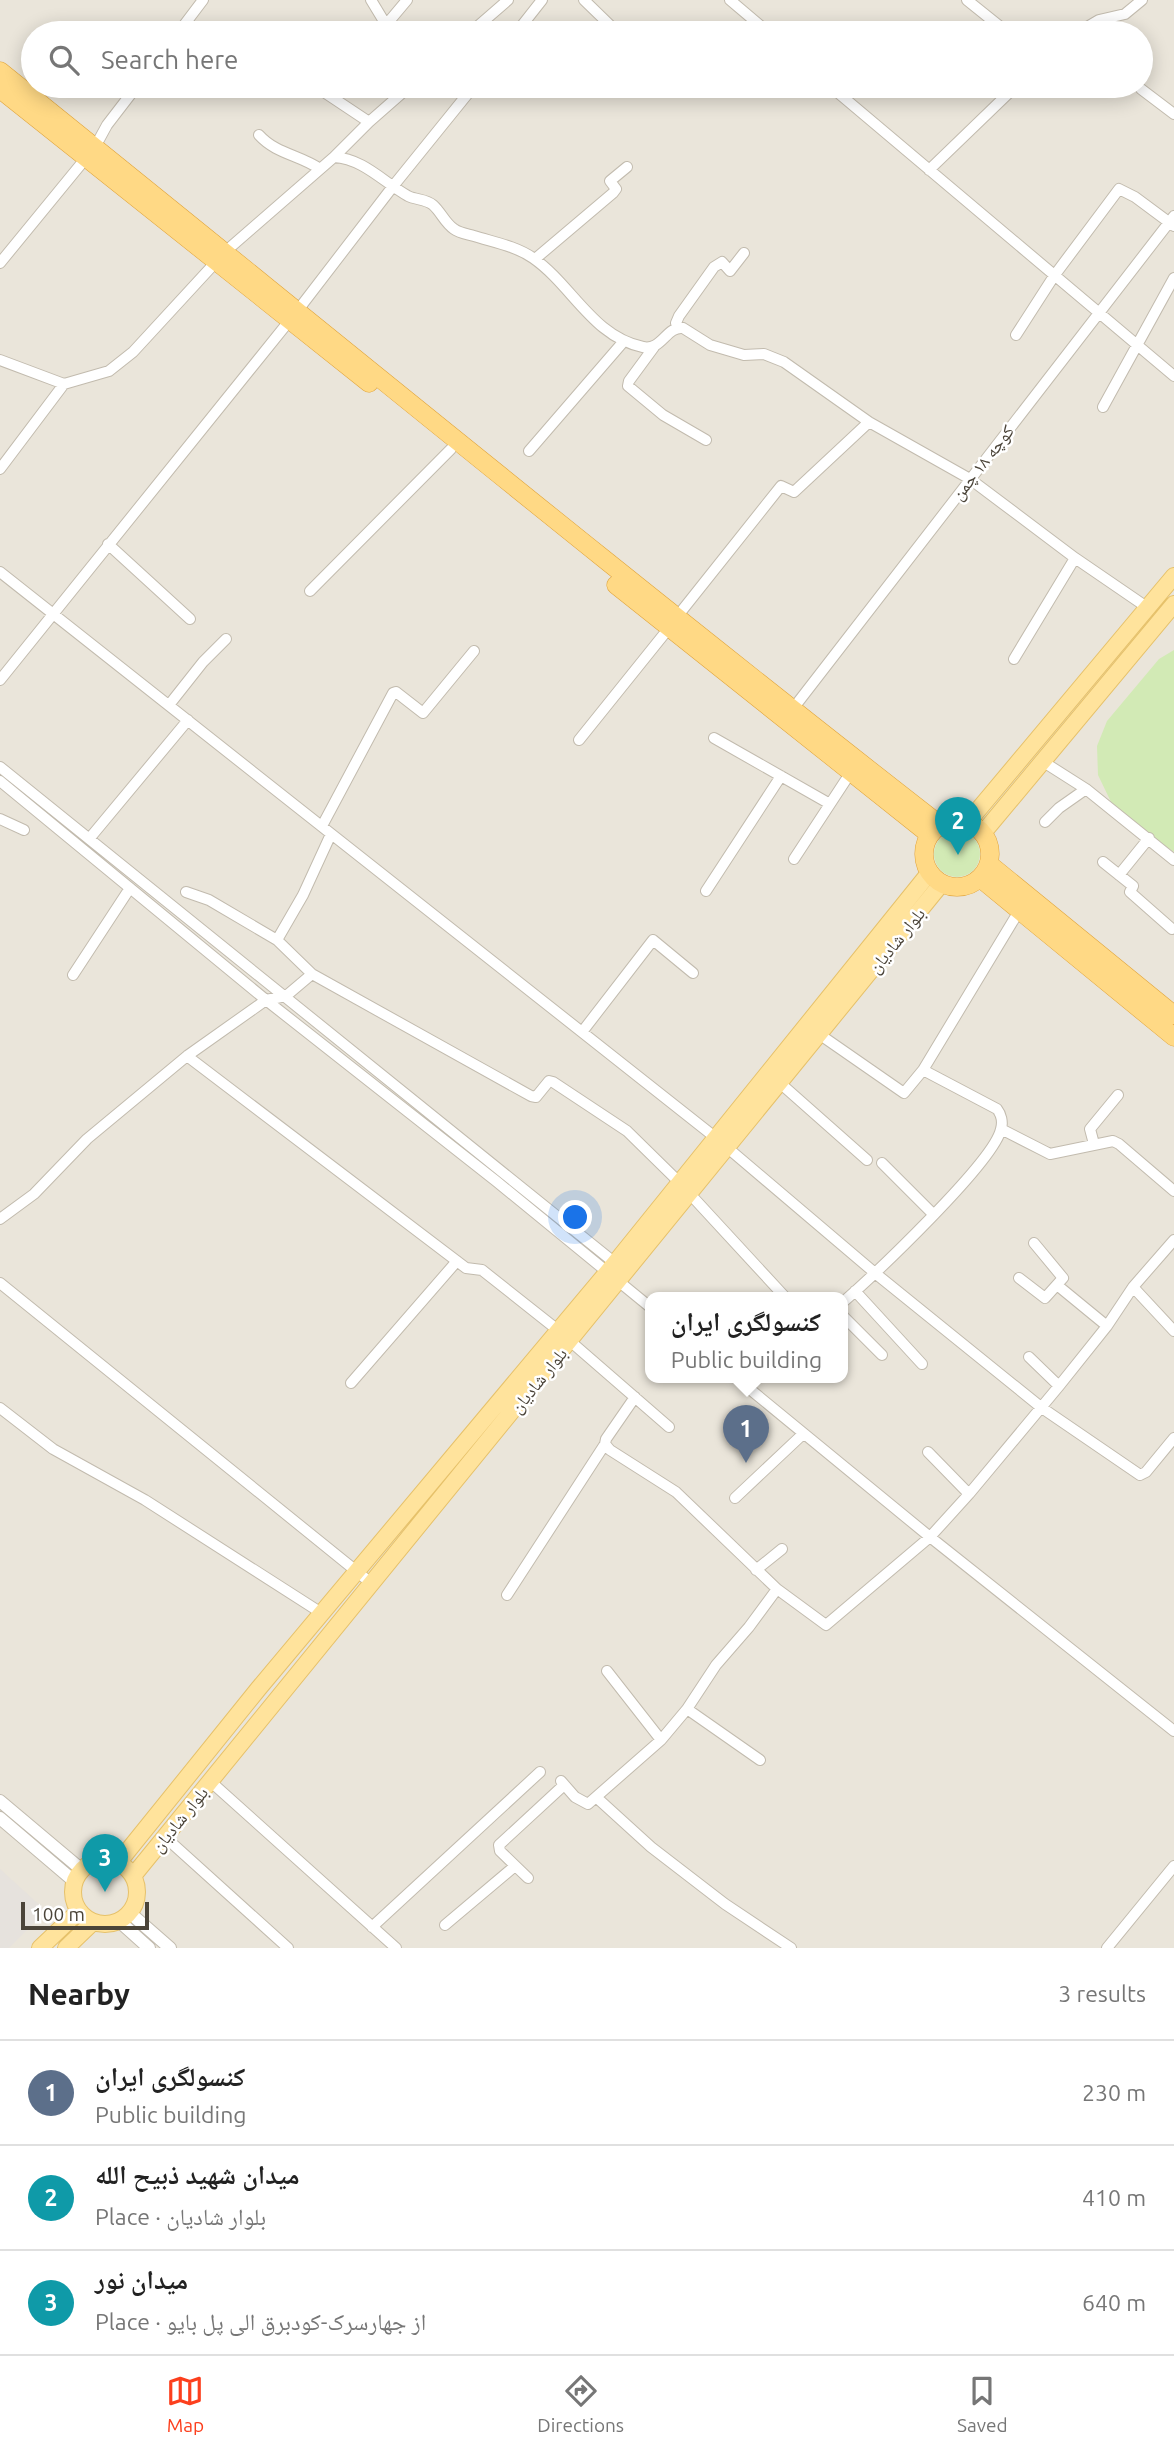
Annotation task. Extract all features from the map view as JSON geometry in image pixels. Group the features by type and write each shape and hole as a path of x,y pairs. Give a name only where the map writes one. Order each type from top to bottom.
{"highway":[{"path":"0,71 21,90"},
{"path":"0,89 91,152"},
{"path":"30,98 91,152 672,623 851,772 935,830"},
{"path":"294,315 451,449 672,623 792,710 935,830"},
{"path":"954,821 968,822 983,833 990,853 984,871 962,887 936,878 924,853 935,830 954,821"},
{"path":"984,871 1019,911 1174,1037"},
{"path":"984,871 1174,1014"}],"main road":[{"path":"968,822 1174,576"},
{"path":"983,833 1174,604"},
{"name":"بلوار شادیان","path":"721,1143 780,1083 820,1034 936,878"},
{"name":"بلوار شادیان","path":"133,1877 371,1583 614,1272 936,878"},
{"name":"بلوار شادیان","path":"118,1863 259,1688 564,1336"},
{"path":"99,1861 118,1863 127,1868 133,1877 137,1889 136,1902 124,1917 106,1924 93,1922 79,1911 73,1897 78,1876 99,1861"},
{"path":"40,1948 79,1911"},
{"path":"66,1948 93,1922"}],"street":[{"path":"187,21 204,0"},
{"path":"371,0 383,21"},
{"path":"393,21 407,0"},
{"path":"484,21 508,0"},
{"path":"525,21 542,0"},
{"path":"584,0 606,21"},
{"path":"730,0 755,21"},
{"path":"967,0 993,21"},
{"path":"1097,21 1125,14 1142,0"},
{"path":"0,263 91,152 128,98"},
{"path":"334,98 369,121"},
{"path":"0,360 64,384 109,371 133,352 222,256 396,98"},
{"path":"0,680 294,315 464,98"},
{"path":"844,98 1174,376"},
{"path":"929,170 1004,98"},
{"path":"1153,98 1174,114"},
{"path":"259,135 276,150 308,161 320,169"},
{"path":"334,157 349,158 410,197 432,203 455,230 523,252 535,259 577,299 594,321 624,341 645,348 654,347"},
{"path":"535,259 612,193 616,189 610,181 627,167"},
{"path":"1016,335 1054,276 1119,188 1172,221"},
{"name":"كوچه ١٨ چمن","path":"792,710 1172,221"},
{"path":"678,327 676,323 679,316 714,267 722,262 730,271 744,253"},
{"path":"1103,407 1174,278"},
{"path":"678,327 654,347 628,386 663,415 706,440"},
{"path":"678,327 710,345 744,355 764,354 784,362 869,422 970,479 1075,558 1148,608"},
{"path":"529,451 624,341"},
{"path":"0,469 64,384"},
{"path":"579,740 781,486 794,492 869,422"},
{"path":"310,591 451,449"},
{"path":"108,544 190,619"},
{"path":"1014,659 1075,558"},
{"path":"0,572 721,1143 874,1273 1042,1408 1140,1475 1146,1472 1174,1438"},
{"path":"169,705 203,662 226,639"},
{"path":"277,940 303,895 327,830 393,694 396,692 423,713 474,651"},
{"path":"89,839 188,720"},
{"path":"714,738 830,804"},
{"path":"1042,761 1086,789 1174,860"},
{"path":"0,767 286,996 614,1272 645,1302"},
{"path":"794,859 851,772"},
{"path":"706,891 781,776"},
{"path":"0,781 266,1000 614,1272"},
{"path":"1045,822 1059,808 1086,789"},
{"path":"0,819 24,830"},
{"path":"1119,875 1149,838"},
{"path":"1103,862 1133,886 1130,892 1172,929"},
{"path":"73,975 130,888"},
{"path":"186,892 209,900 277,940 312,974 531,1096 537,1097 545,1084 553,1082 627,1131 685,1188 780,1292"},
{"path":"820,1034 904,1093 923,1070 1019,911"},
{"path":"582,1032 653,940 693,973"},
{"path":"0,1219 34,1194 88,1139 187,1056 266,1000 286,996 312,974"},
{"path":"187,1056 469,1270 482,1270 564,1336 669,1427"},
{"path":"848,1297 933,1214 988,1155 1001,1129 1001,1115 997,1109 923,1070"},
{"path":"780,1083 867,1160"},
{"path":"1094,1144 1090,1129 1118,1095"},
{"path":"1001,1129 1050,1154 1113,1141 1174,1191"},
{"path":"882,1163 933,1214"},
{"path":"605,1444 610,1450 676,1492 777,1589 826,1625 930,1537 970,1494 1107,1326 1133,1287 1174,1240"},
{"path":"1018,1278 1045,1298 1063,1278 1034,1243"},
{"path":"1163,1253 1174,1262"},
{"path":"351,1383 457,1261"},
{"path":"0,1283 371,1583"},
{"path":"1057,1285 1107,1326"},
{"path":"1133,1287 1174,1331"},
{"path":"855,1291 922,1364"},
{"path":"848,1321 883,1355"},
{"path":"1029,1357 1059,1386"},
{"path":"742,1383 1174,1731"},
{"path":"507,1595 635,1397"},
{"path":"0,1408 53,1449 145,1500 323,1614"},
{"path":"735,1498 803,1434"},
{"path":"928,1452 970,1494"},
{"path":"756,1570 782,1549"},
{"path":"593,1800 661,1740 777,1589"},
{"path":"607,1671 661,1740"},
{"path":"687,1709 760,1760"},
{"path":"372,1927 540,1772"},
{"path":"210,1781 396,1948"},
{"path":"528,1878 500,1851 499,1845 563,1783 575,1797 593,1800 725,1904 791,1948"},
{"path":"0,1801 78,1876"},
{"path":"0,1818 78,1876"},
{"path":"165,1837 288,1948"},
{"path":"445,1925 515,1866"},
{"path":"1107,1948 1174,1866"},
{"path":"124,1917 149,1948"},
{"path":"124,1917 170,1948"}],"shaded area":[{"path":"0,0 1174,0 1174,1948 0,1948"},
{"path":"0,1869 46,1911 9,1948 0,1948"}],"green space":[{"path":"1174,650 1174,852 1131,822 1111,802 1098,775 1097,746 1107,721 1159,659"},
{"path":"957,831 973,838 980,854 973,870 957,877 941,870 934,854 941,838"}],"place":[{"name":"میدان شهید ذبیح الله","path":"958,855"},
{"name":"کنسولگری ایران","path":"746,1463"},
{"name":"میدان نور","path":"105,1892"}]}
